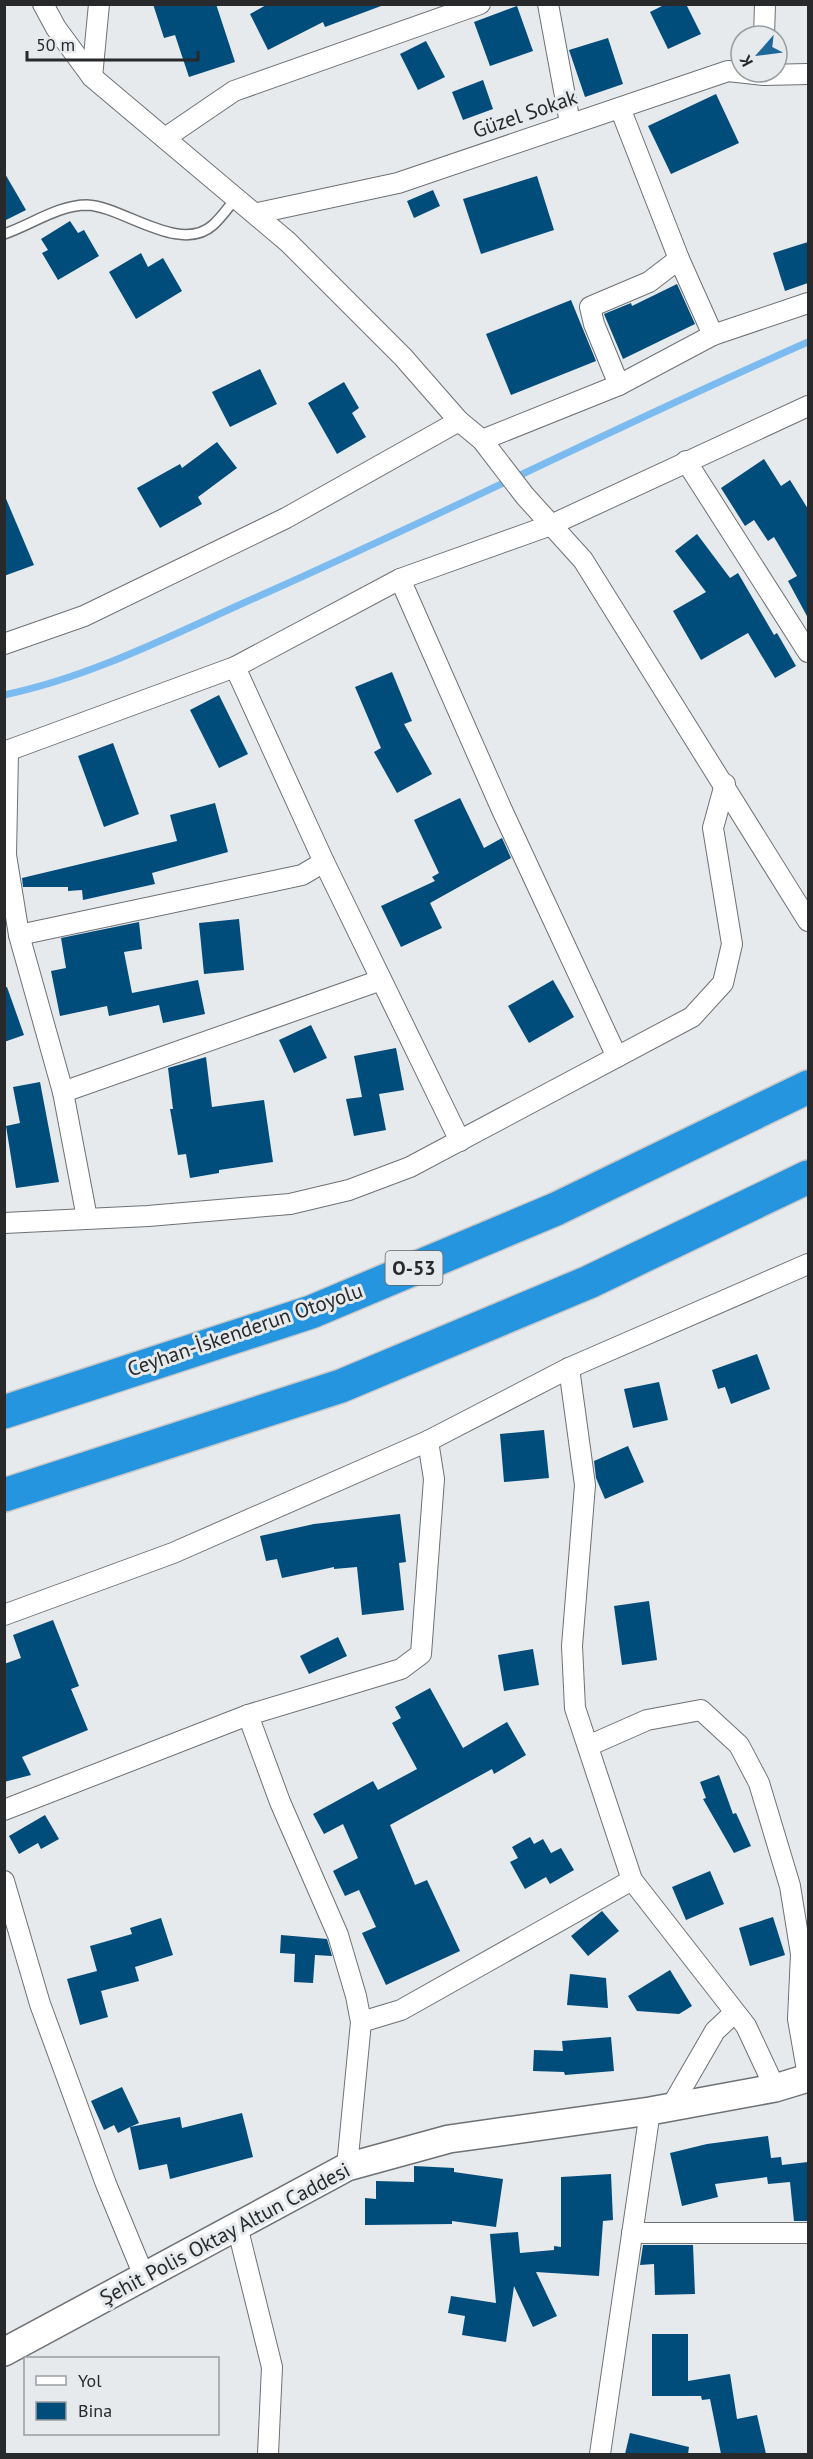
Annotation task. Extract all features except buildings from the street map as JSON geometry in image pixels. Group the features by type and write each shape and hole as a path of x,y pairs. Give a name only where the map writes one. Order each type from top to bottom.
{"highway":[{"name":"Ceyhan-İskenderun Otoyolu","path":"4,1412 311,1311 556,1209 808,1088"},
{"path":"4,1494 341,1386 589,1282 808,1176"}],"street":[{"path":"43,4 56,28 92,77 165,138 231,203 258,213 403,357 459,421 482,440 525,496 583,560 725,784 808,921"},
{"path":"92,77 99,4"},
{"path":"165,138 234,90 480,4"},
{"path":"548,4 570,123"},
{"path":"764,24 765,4"},
{"name":"Güzel Sokak","path":"258,213 398,183 729,71"},
{"name":"Güzel Sokak","path":"789,74 808,74"},
{"path":"620,108 679,259 713,335"},
{"path":"619,385 594,324 590,307 649,282 679,259"},
{"path":"482,440 619,385 713,335 808,303"},
{"path":"87,1218 63,1092 19,935 6,855 6,752 235,667 400,579 551,525 808,406"},
{"path":"4,644 84,616 286,518 459,421"},
{"path":"686,461 808,652"},
{"path":"400,579 502,810 617,1057"},
{"path":"235,667 324,862 460,1141"},
{"path":"4,1223 290,1204 359,1187 410,1167 692,1017 723,983 732,944 713,828 725,784"},
{"path":"19,935 302,875 324,862"},
{"path":"63,1092 381,980"},
{"path":"4,1615 173,1553 428,1441 569,1368 808,1264"},
{"path":"569,1368 585,1485 572,1646 575,1708 632,1880 746,2026 775,2088"},
{"path":"4,1810 249,1715 401,1669 421,1654 434,1479 428,1441"},
{"path":"588,1746 647,1720 701,1710 740,1745 759,1783 790,1886 801,1954 798,2019 808,2077"},
{"path":"249,1715 280,1802 338,1935 361,2022 347,2167"},
{"path":"361,2022 401,2010 632,1880"},
{"path":"4,1881 40,2004 106,2184 144,2276"},
{"path":"600,2454 632,2233 661,2109 715,2031 734,2013"},
{"name":"Şehit Polis Oktay Altun Caddesi","path":"4,2352 347,2167 449,2139 661,2109 775,2088 808,2077"},
{"path":"237,2226 272,2367 268,2454"},
{"path":"632,2233 808,2233"}],"lane":[{"path":"4,234 73,206 88,205 169,233 200,232 212,226 231,203"}],"waterway":[{"path":"4,695 72,676 138,651 808,342"}]}
